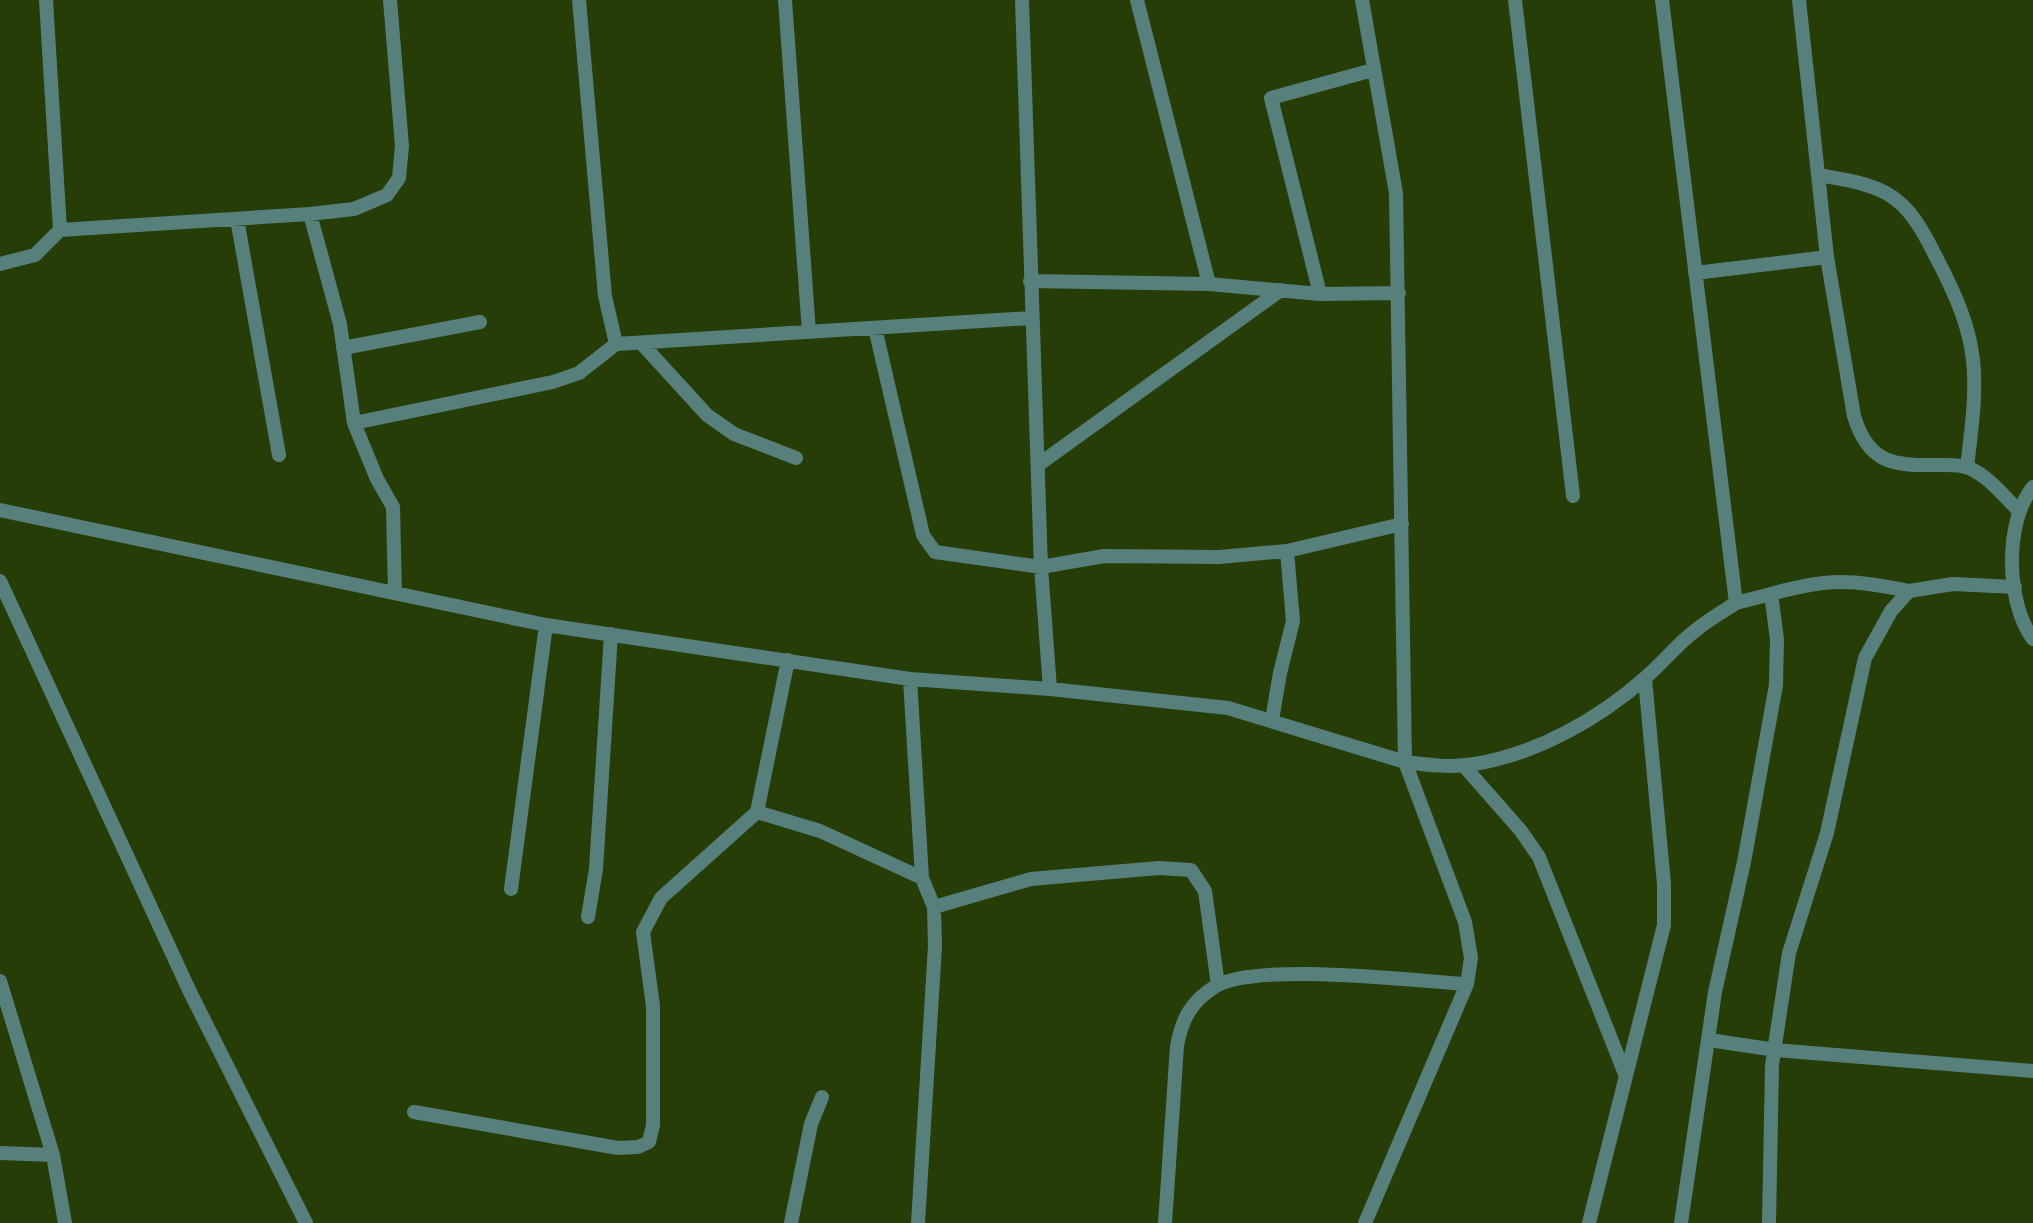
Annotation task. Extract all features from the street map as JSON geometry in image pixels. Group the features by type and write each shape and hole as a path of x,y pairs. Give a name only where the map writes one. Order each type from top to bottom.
{"street":[{"path":"46,0 60,230"},
{"path":"0,264 35,254 60,230 310,214 365,204 387,195 399,178 402,146 390,0"},
{"path":"579,0 605,296 616,344"},
{"path":"785,0 809,332"},
{"path":"1022,0 1041,567 1050,689"},
{"path":"1137,0 1209,284"},
{"path":"1362,0 1396,193 1405,762 1465,922 1471,958 1467,984 1365,1223"},
{"path":"1515,0 1573,496"},
{"path":"1662,0 1736,603"},
{"path":"1799,0 1827,257 1854,416 1861,439 1870,452 1886,461 1967,467 1984,476 2018,510"},
{"path":"1320,294 1272,98 1373,70"},
{"path":"1818,175 1870,186 1888,194 1910,212 1957,296 1970,333 1975,365 1976,391 1967,467"},
{"path":"310,214 340,324 354,423 377,479 393,507 395,593"},
{"path":"237,219 279,455"},
{"path":"1695,273 1827,257"},
{"path":"1030,281 1209,284 1320,294 1398,293"},
{"path":"1038,465 1281,290"},
{"path":"354,423 553,382 579,373 616,344 643,345 1031,318"},
{"path":"343,348 480,322"},
{"path":"875,328 923,534 935,552 1041,567 1104,556 1219,557 1287,551 1402,524"},
{"path":"643,345 707,415 734,434 796,458"},
{"path":"2033,486 2018,510 2012,553 2015,587 2025,629 2033,639"},
{"path":"0,510 546,625 911,679 1050,689 1228,708 1405,762 1463,765 1514,754 1569,731 1645,678 1694,631 1736,603 1815,582 1861,581 1909,591 1953,584 2015,587"},
{"path":"1272,720 1293,621 1287,551"},
{"path":"0,581 190,992 306,1223"},
{"path":"1769,1223 1772,1065 1789,953 1827,833 1865,658 1891,611 1909,591"},
{"path":"1681,1223 1715,992 1744,862 1776,685 1777,639 1771,594"},
{"path":"510,889 546,625"},
{"path":"588,917 596,869 611,634"},
{"path":"414,1112 618,1147 638,1147 649,1142 653,1125 653,1006 643,932 661,898 757,812 788,660"},
{"path":"1589,1223 1664,925 1664,884 1645,678"},
{"path":"911,679 922,878 934,907 933,1007 918,1223"},
{"path":"1463,765 1521,831 1539,857 1626,1074"},
{"path":"757,812 820,831 922,878"},
{"path":"934,907 1031,879 1178,867 1191,870 1205,891 1218,985"},
{"path":"1165,1223 1182,1021 1188,1009 1218,985 1272,975 1308,974 1467,984"},
{"path":"0,981 53,1155 65,1223"},
{"path":"1709,1040 1776,1050 2033,1071"},
{"path":"791,1223 811,1124 822,1097"},
{"path":"0,1153 53,1155"}]}
